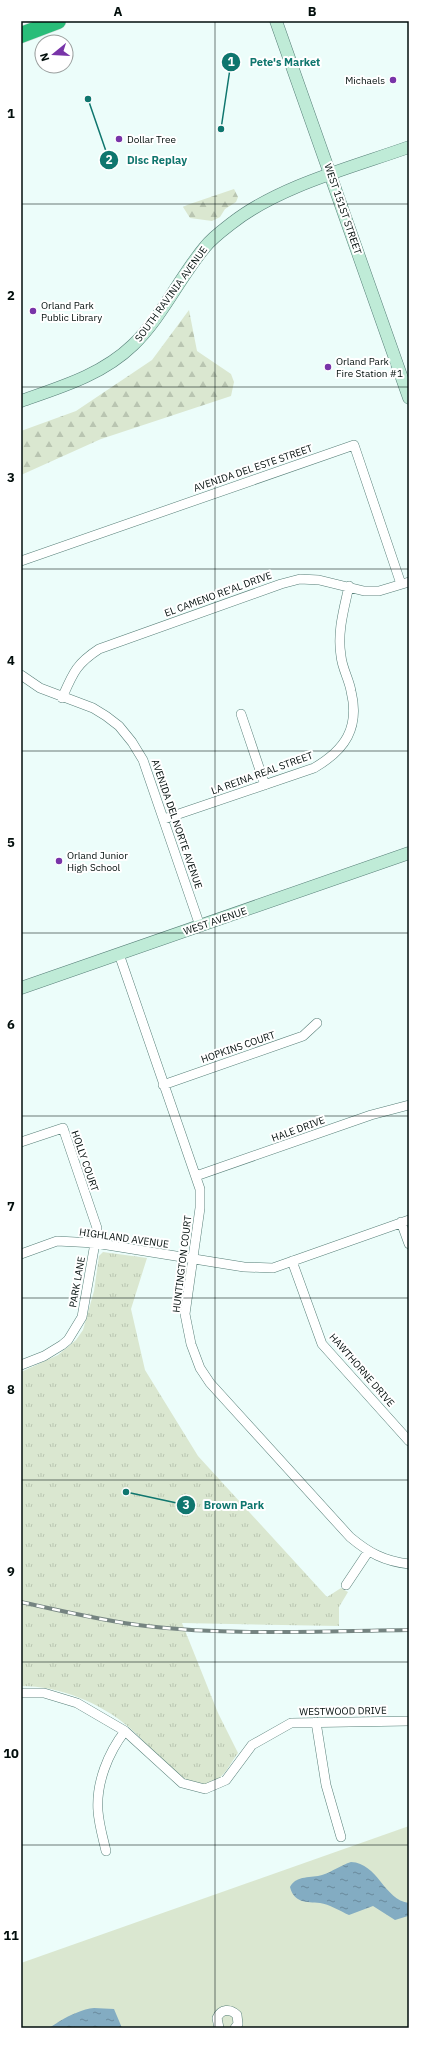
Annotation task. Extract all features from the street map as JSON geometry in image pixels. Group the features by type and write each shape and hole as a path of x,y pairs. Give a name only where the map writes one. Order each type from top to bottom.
{"highway":[{"path":"21,35 58,21"}],"street":[{"name":"WEST 151ST STREET","path":"276,21 409,398"},
{"name":"SOUTH RAVINIA AVENUE","path":"21,401 76,382 120,357 150,326 205,246 233,222 271,198 409,147"},
{"name":"AVENIDA DEL ESTE STREET","path":"21,561 354,445 405,583"},
{"name":"EL CAMENO RE'AL DRIVE","path":"62,698 75,669 86,657 99,649 281,584 300,579 319,580 349,586 364,591 379,591 405,583"},
{"name":"LA REINA REAL STREET","path":"164,819 314,768 324,763 338,751 347,738 354,720 354,705 341,657 339,639 341,621 349,586"},
{"name":"AVENIDA DEL NORTE AVENUE","path":"21,675 40,688 62,698 93,708 119,726 132,742 143,760 200,926"},
{"path":"241,714 265,785"},
{"name":"WEST AVENUE","path":"21,988 409,853"},
{"name":"HUNTINGTON COURT","path":"119,954 163,1085 196,1176 201,1198 194,1259 185,1314 190,1344 200,1368 210,1383 350,1537 368,1552 392,1562 409,1564"},
{"name":"HOPKINS COURT","path":"163,1085 302,1036 318,1023"},
{"name":"HALE DRIVE","path":"196,1176 371,1115 409,1104"},
{"name":"HOLLY COURT","path":"21,1142 62,1128 97,1228 95,1243"},
{"path":"405,1221 409,1244"},
{"name":"HIGHLAND AVENUE","path":"21,1254 57,1242 95,1243 194,1259 259,1268 273,1268 405,1221"},
{"name":"PARK LANE","path":"21,1365 44,1356 62,1345 68,1340 82,1317 95,1243"},
{"name":"HAWTHORNE DRIVE","path":"292,1262 322,1344 409,1441"},
{"path":"346,1585 368,1552"},
{"name":"WESTWOOD DRIVE","path":"21,1693 44,1693 77,1703 125,1731 182,1783 205,1789 226,1780 252,1745 291,1723 409,1721"},
{"path":"316,1722 326,1785 341,1837"},
{"path":"106,1851 98,1811 100,1783 110,1752 125,1731"},
{"path":"219,2028 217,2018 219,2014 226,2010 230,2010 237,2015 238,2019 236,2028"}],"green space":[{"path":"234,189 238,197 236,202 225,209 220,217 212,221 190,218 183,207 187,205"},
{"path":"189,310 197,351 231,374 234,382 231,396 101,439 21,475 21,431 76,411 152,360"},
{"path":"103,1252 147,1258 131,1309 145,1370 198,1456 327,1597 341,1588 348,1592 339,1607 339,1626 182,1623 218,1713 238,1753 220,1778 210,1783 204,1784 193,1782 173,1771 130,1728 119,1719 93,1704 50,1689 21,1686 21,1372 58,1355 76,1340 83,1330 94,1291 99,1256"},
{"path":"409,1826 409,2028 21,2028 21,1963"}],"water":[{"path":"351,1862 368,1868 393,1895 400,1900 409,1903 408,1916 395,1920 373,1906 349,1915 331,1906 301,1901 294,1896 290,1887 296,1880 322,1875"},
{"path":"94,2008 114,2009 122,2028 46,2028 77,2013"}],"railway":[{"path":"21,1602 83,1616 146,1626 179,1629 245,1632 409,1630"}],"place":[{"name":"Michaels","path":"393,80"},
{"name":"Disc Replay","path":"88,99"},
{"name":"Pete's Market","path":"221,129"},
{"name":"Dollar Tree","path":"119,139"},
{"name":"Orland Park Public Library","path":"33,311"},
{"name":"Orland Park Fire Station #1","path":"328,367"},
{"name":"Orland Junior High School","path":"59,861"},
{"name":"Brown Park","path":"126,1492"}]}
